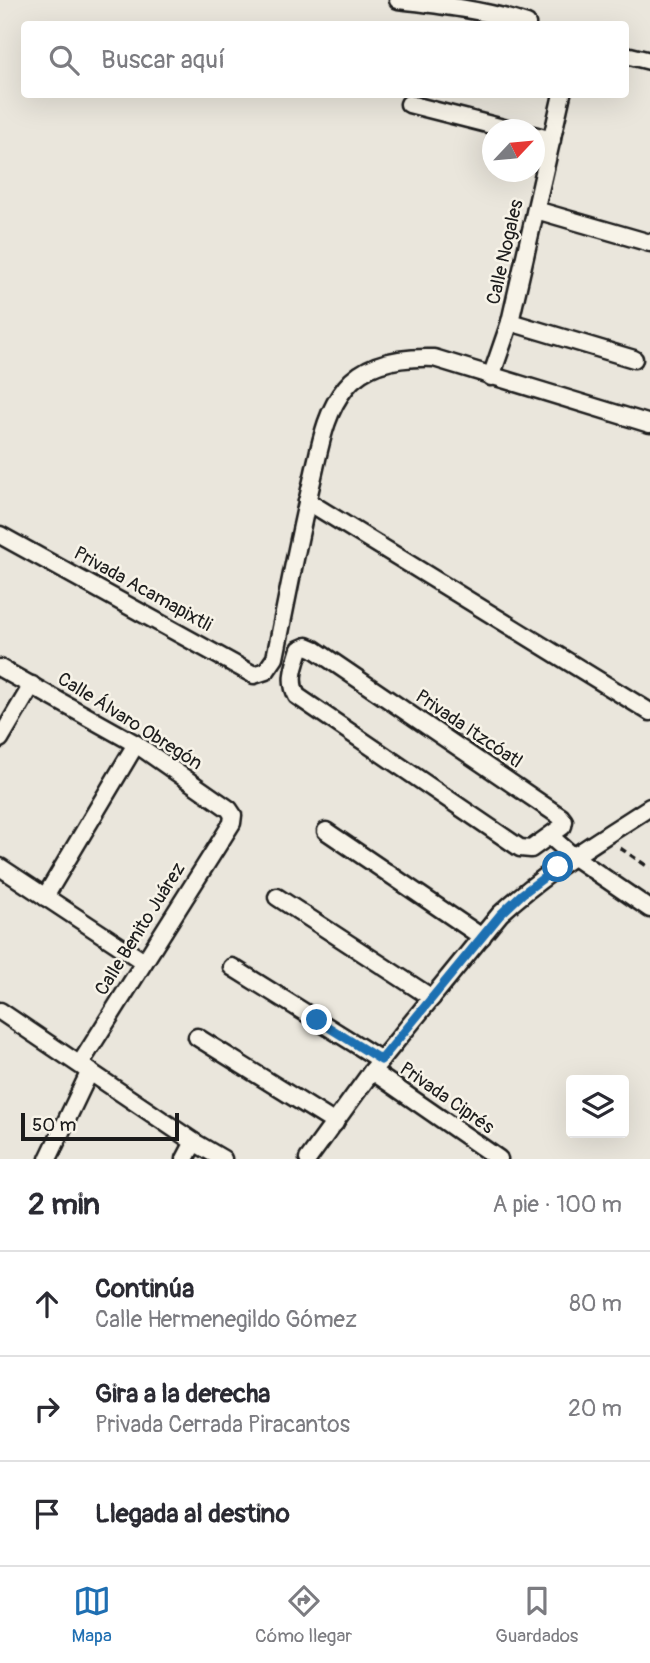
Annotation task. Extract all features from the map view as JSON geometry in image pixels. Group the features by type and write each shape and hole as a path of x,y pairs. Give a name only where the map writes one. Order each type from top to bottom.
{"street":[{"path":"398,0 457,7 518,21"},
{"path":"629,56 650,61"},
{"name":"Calle Nogales","path":"491,377 510,321 561,98"},
{"path":"409,104 482,123"},
{"path":"545,138 552,140"},
{"path":"536,211 650,243"},
{"path":"510,321 634,359"},
{"path":"650,424 434,358 403,357 371,368 347,385 328,416 307,501 650,712"},
{"name":"Privada Acamapixtli","path":"0,534 254,675 266,671 275,658 307,501"},
{"name":"Privada Itzcóatl","path":"307,646 314,649 561,817 563,826 551,837 526,850 520,848 297,696 292,687 292,676 300,649 307,646"},
{"name":"Calle Álvaro Obregón","path":"0,668 136,744 229,809 233,815"},
{"path":"0,739 32,685"},
{"path":"46,897 136,744"},
{"path":"308,1159 376,1065 500,915 522,894 573,857 650,807"},
{"name":"Calle Benito Juárez","path":"48,1159 85,1068 144,962 232,823 233,815"},
{"path":"326,831 482,937"},
{"path":"551,837 573,857 650,909"},
{"path":"0,867 144,962"},
{"path":"276,897 432,998"},
{"name":"Privada Ciprés","path":"232,967 376,1065 499,1159"},
{"path":"0,1011 223,1159"},
{"path":"198,1037 335,1123"},
{"path":"186,1159 194,1142"}],"path":[{"path":"604,837 650,868"}],"route":[{"path":"317,1020 381,1060 500,915 522,894 558,867"}]}
